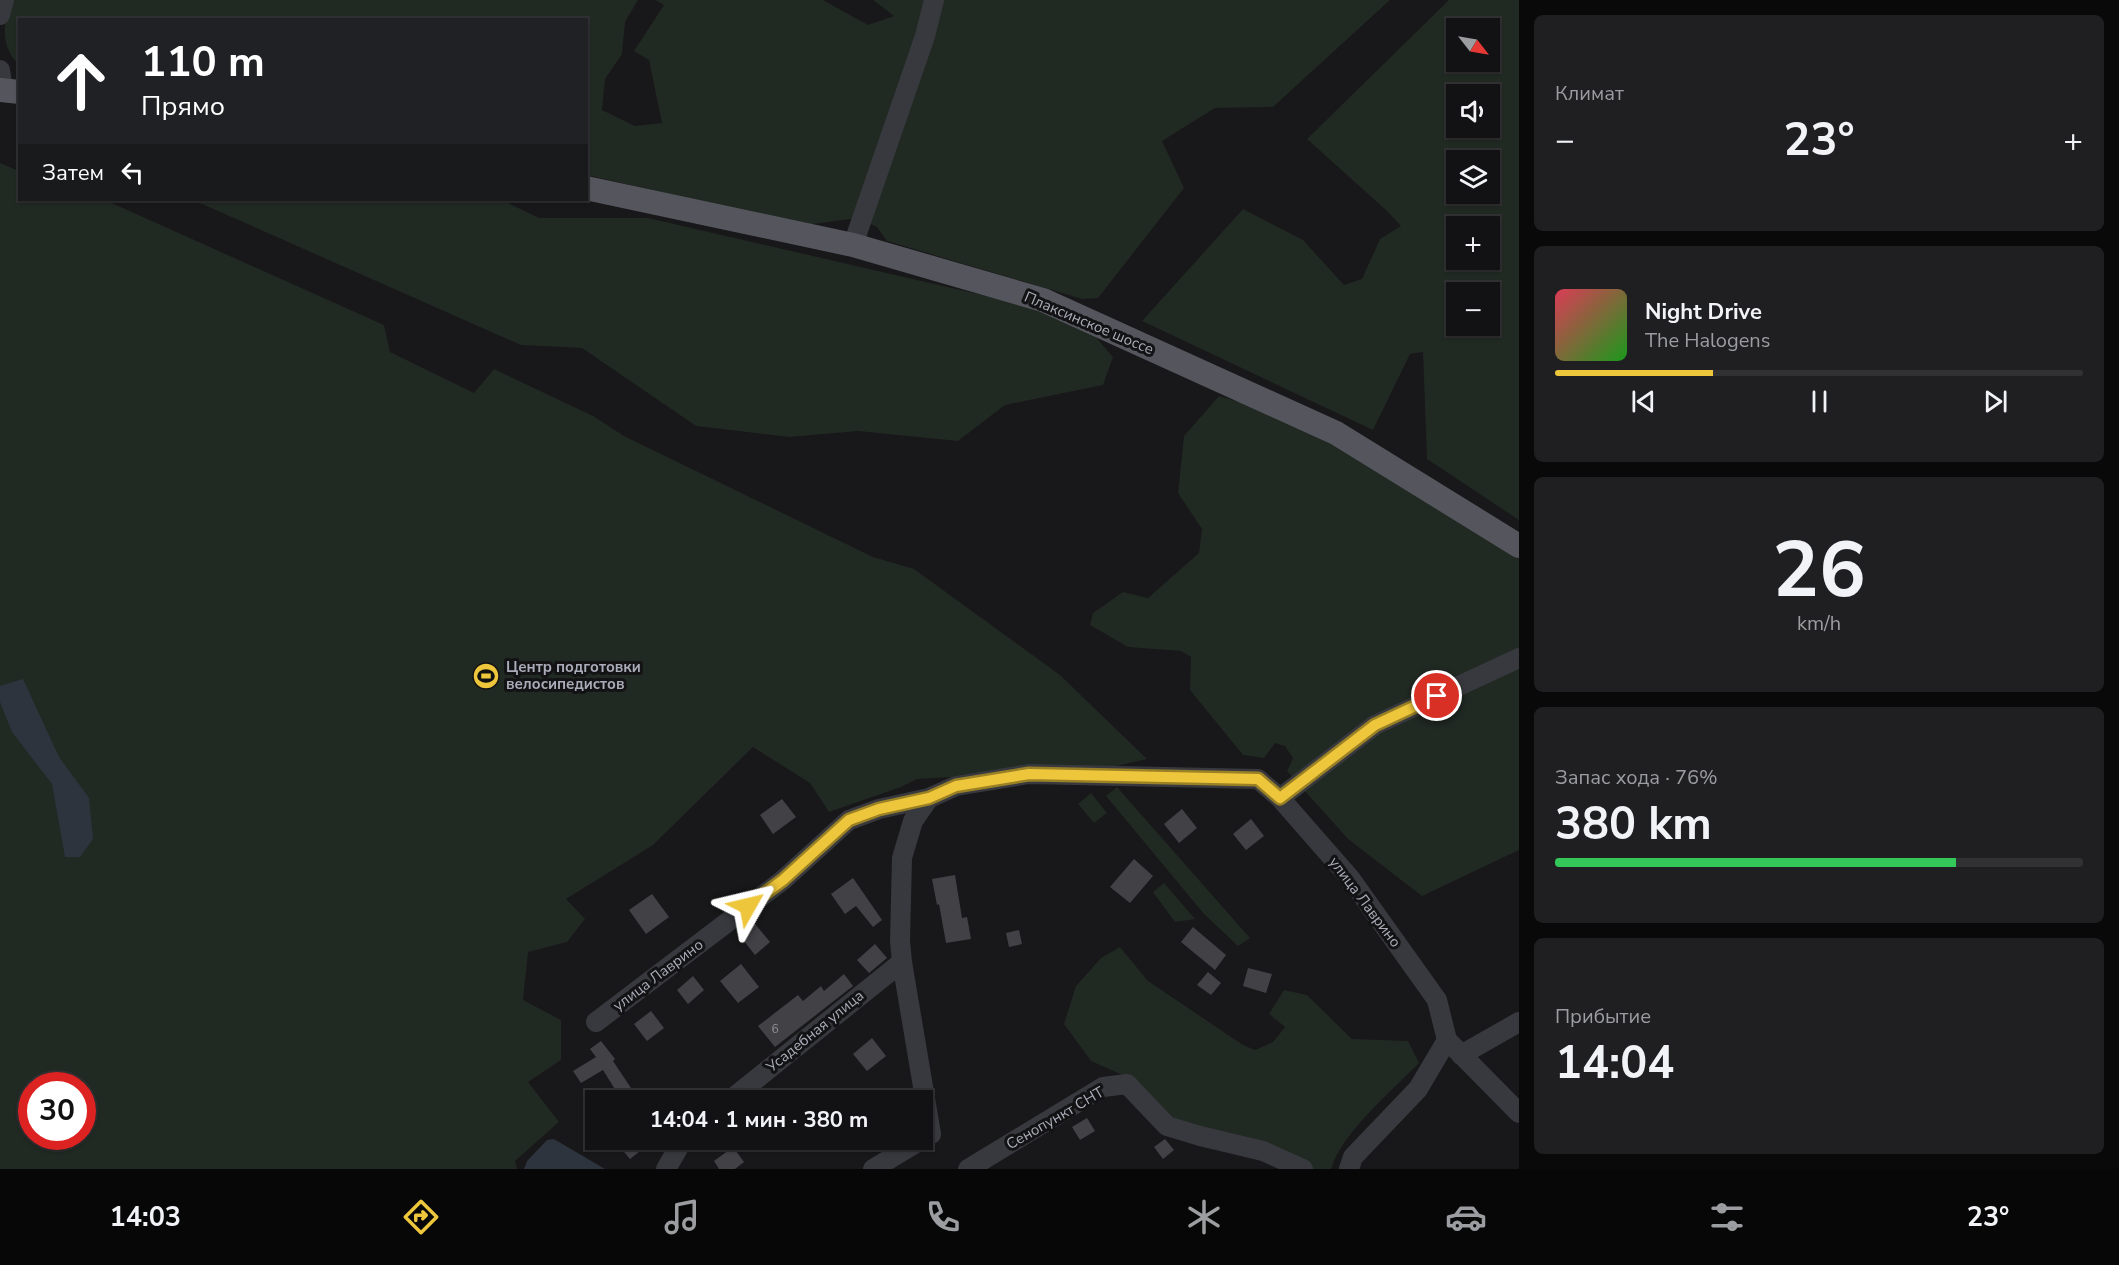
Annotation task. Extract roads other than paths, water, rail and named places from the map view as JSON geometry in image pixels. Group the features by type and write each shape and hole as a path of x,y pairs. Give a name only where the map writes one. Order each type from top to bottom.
{"main road":[{"name":"Плаксинское шоссе","path":"588,188 853,245 1043,300 1336,433 1519,546"}],"street":[{"path":"0,15 4,0"},
{"path":"853,245 925,36 934,0"},
{"path":"1280,798 1375,725 1519,658"},
{"name":"улица Лаврино","path":"596,1022 783,880 849,820 879,809 929,798 956,786 1029,774 1258,779 1280,798 1350,878 1437,1000 1447,1040"},
{"path":"924,1090 902,962 902,858 913,821 929,798"},
{"name":"Усадебная улица","path":"743,1090 902,962"},
{"path":"1461,1055 1519,1022"},
{"path":"1349,1169 1353,1157 1418,1089 1447,1040 1519,1113"},
{"name":"Сенопункт СНТ","path":"968,1169 1103,1087 1127,1084 1167,1126 1263,1151 1303,1169"},
{"path":"666,1169 677,1150"},
{"path":"873,1169 905,1150"}],"place":[{"name":"Центр подготовки велосипедистов","path":"486,676"}]}
